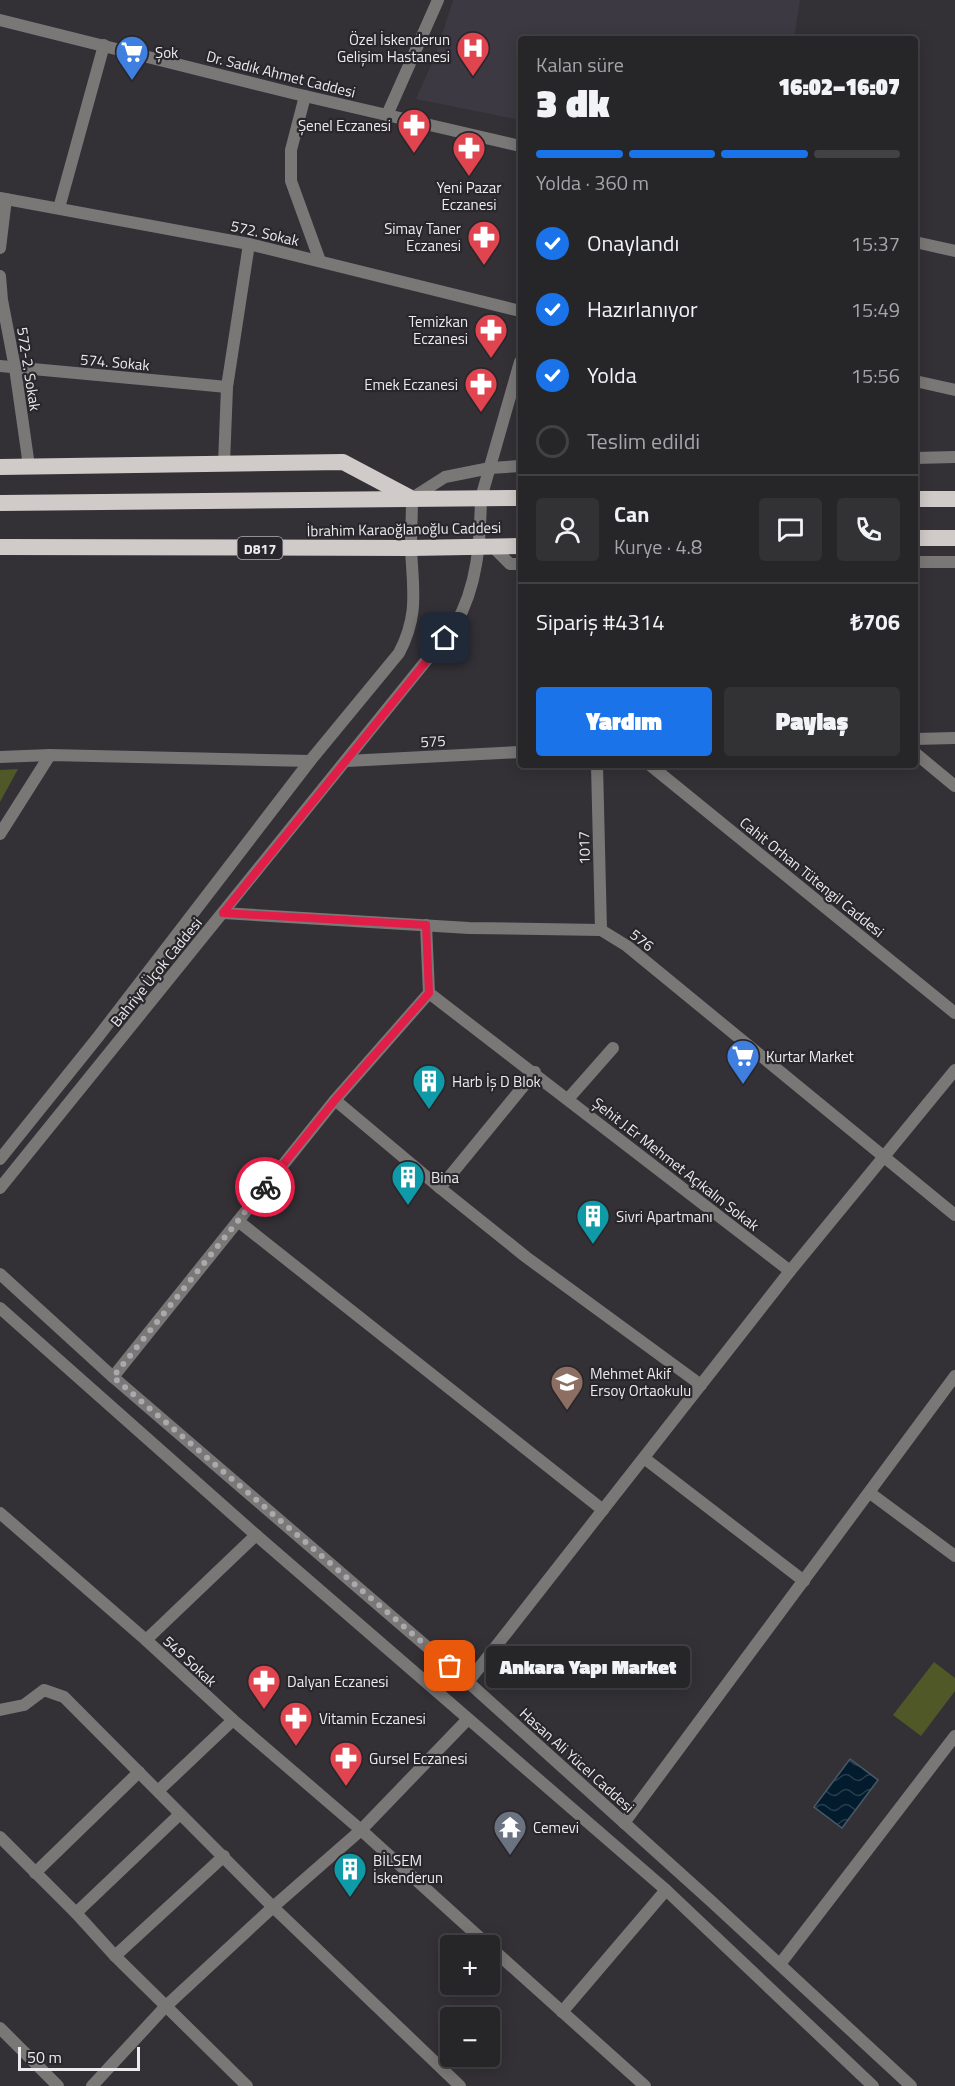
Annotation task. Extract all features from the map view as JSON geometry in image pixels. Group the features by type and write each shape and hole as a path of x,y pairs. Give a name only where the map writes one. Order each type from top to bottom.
{"highway":[{"path":"0,468 343,462 412,498"},
{"name":"İbrahim Karaoğlanoğlu Caddesi","path":"0,503 518,498"},
{"path":"918,499 955,499"},
{"path":"918,538 955,538"},
{"name":"İbrahim Karaoğlanoğlu Caddesi","path":"0,547 518,546"}],"street":[{"path":"387,115 438,0"},
{"name":"Dr. Sadık Ahmet Caddesi","path":"0,20 305,96 518,146"},
{"path":"59,208 104,45"},
{"path":"305,96 291,150 291,181 320,261"},
{"path":"0,248 3,199"},
{"name":"572. Sokak","path":"3,199 249,244 518,310"},
{"path":"918,243 955,251"},
{"path":"224,464 227,387 249,244"},
{"name":"572-2. Sokak","path":"0,276 29,466"},
{"name":"574. Sokak","path":"0,366 227,387"},
{"name":"Bahriye Üçok Caddesi","path":"0,1188 455,625 464,610 486,546 481,498 518,370"},
{"path":"918,382 955,390"},
{"path":"918,458 955,457"},
{"path":"412,498 445,477 490,468 518,466"},
{"name":"Bahriye Üçok Caddesi","path":"0,1159 98,1037 310,761 386,672 399,653 408,637 412,622 414,598 411,548 412,498"},
{"path":"486,546 510,564 518,564"},
{"path":"918,562 955,562"},
{"path":"918,739 955,738"},
{"name":"575","path":"347,760 518,752"},
{"path":"0,834 50,755"},
{"path":"0,757 50,755 310,761"},
{"path":"918,755 955,786"},
{"name":"1017","path":"597,768 602,930"},
{"name":"Cahit Orhan Tütengil Caddesi","path":"654,768 955,1013"},
{"path":"223,913 469,928 602,930"},
{"path":"113,1377 335,1100 429,993 426,925"},
{"name":"576","path":"602,930 627,946 955,1215"},
{"name":"Şehit J.Er Mehmet Açıkalın Sokak","path":"429,993 535,1072 790,1271"},
{"path":"568,1099 613,1048"},
{"path":"468,1682 790,1271 955,1071"},
{"path":"440,1188 535,1072"},
{"path":"335,1100 526,1257 701,1385"},
{"path":"238,1221 603,1510"},
{"name":"Hasan Ali Yücel Caddesi","path":"0,1274 113,1377 468,1682 780,1964 910,2086"},
{"path":"0,1308 256,1535 666,1890 873,2086"},
{"path":"624,1823 955,1376"},
{"path":"644,1458 804,1581"},
{"path":"870,1492 955,1556"},
{"name":"549 Sokak","path":"0,1513 146,1640 233,1720 361,1830 477,1935"},
{"path":"146,1640 256,1535"},
{"path":"0,1710 24,1705 44,1690 64,1697 273,1907 460,2086"},
{"path":"92,2086 165,2007 273,1907 361,1830 468,1719"},
{"path":"158,1791 233,1720"},
{"path":"780,1964 955,1736"},
{"path":"35,1873 139,1772"},
{"path":"76,1913 180,1814"},
{"path":"0,1837 165,2007 247,2086"},
{"path":"115,1956 224,1856"},
{"path":"562,2012 666,1890"},
{"name":"549 Sokak","path":"500,1956 645,2086"},
{"path":"0,2028 58,2086"}],"shaded area":[{"name":"Özel İskenderun Gelişim Hastanesi","path":"453,0 800,0 794,36 518,36 518,120 416,99 436,54"}],"green space":[{"path":"18,769 0,802 0,770"},
{"path":"934,1662 955,1678 955,1691 921,1736 893,1715"}],"water":[{"path":"850,1759 878,1780 842,1828 814,1807"}],"way so far":[{"path":"265,1187 113,1377 450,1666"}],"place":[{"name":"Özel İskenderun Gelişim Hastanesi","path":"473,77"},
{"name":"Şok","path":"132,81"},
{"name":"Şenel Eczanesi","path":"414,154"},
{"name":"Yeni Pazar Eczanesi","path":"469,177"},
{"name":"Simay Taner Eczanesi","path":"484,266"},
{"name":"Temizkan Eczanesi","path":"491,359"},
{"name":"Emek Eczanesi","path":"481,413"},
{"name":"Kurtar Market","path":"743,1085"},
{"name":"Harb İş D Blok","path":"429,1110"},
{"name":"Bina","path":"408,1206"},
{"name":"Sivri Apartmanı","path":"593,1245"},
{"name":"Mehmet Akif Ersoy Ortaokulu","path":"567,1411"},
{"name":"Ankara Yapı Market","path":"450,1666"},
{"name":"Dalyan Eczanesi","path":"264,1710"},
{"name":"Vitamin Eczanesi","path":"296,1747"},
{"name":"Gursel Eczanesi","path":"346,1787"},
{"name":"Cemevi","path":"510,1856"},
{"name":"BİLSEM İskenderun","path":"350,1898"}],"route":[{"path":"265,1187 335,1100 429,993 426,925 223,913 445,638"}]}
